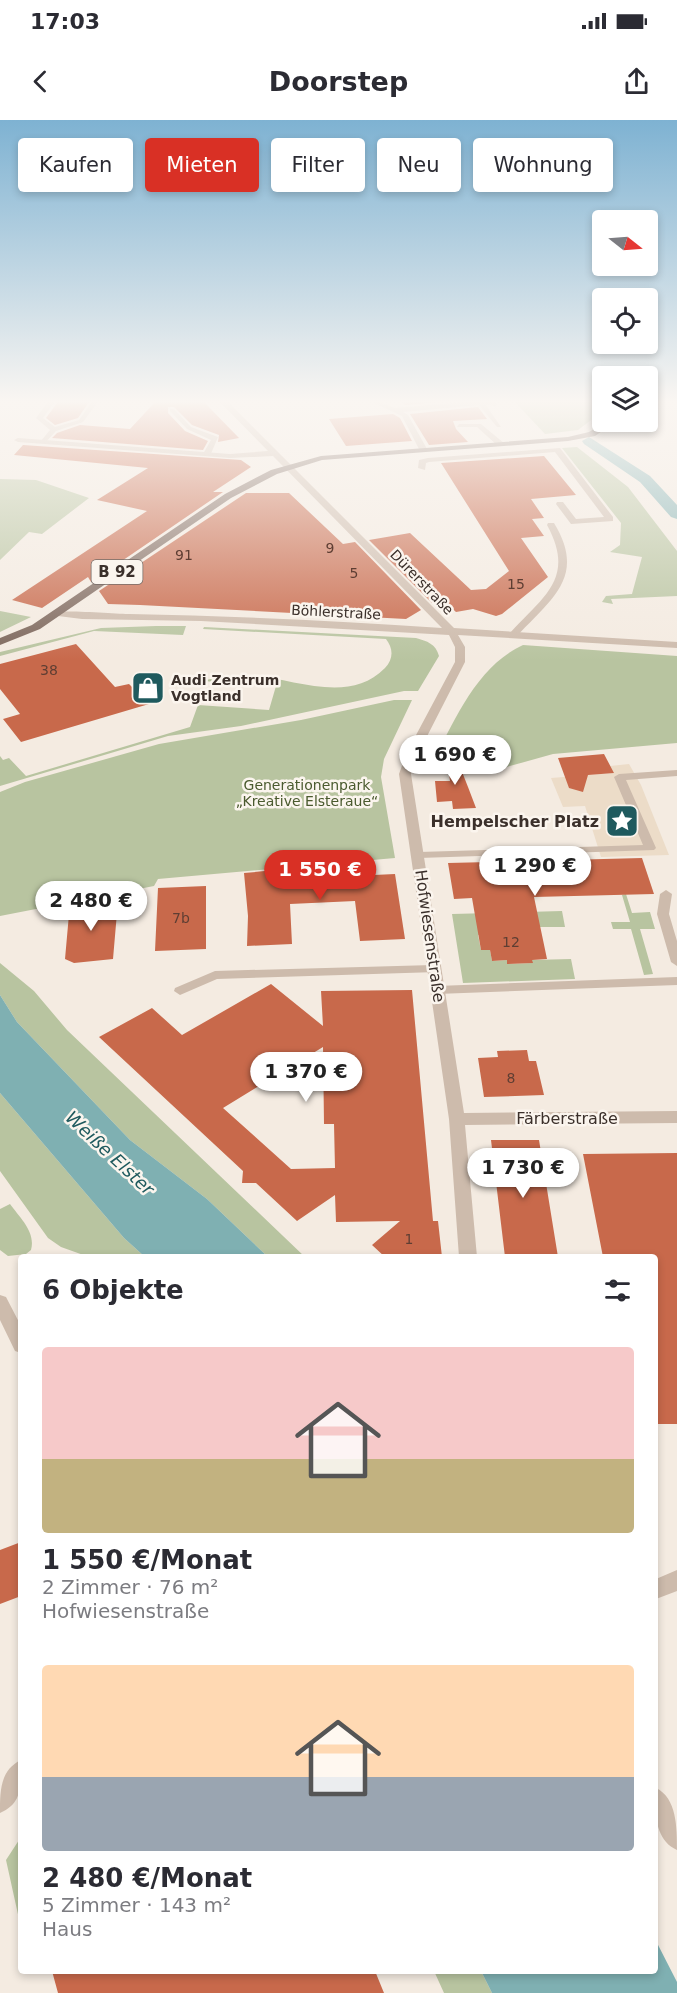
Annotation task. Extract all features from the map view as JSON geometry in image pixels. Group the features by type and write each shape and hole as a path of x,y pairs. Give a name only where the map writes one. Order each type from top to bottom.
{"main road":[{"name":"B 92","path":"0,642 23,634 58,613 244,486"}],"street":[{"name":"Dürerstraße","path":"308,486 450,631"},
{"name":"Böhlerstraße","path":"58,613 82,616 189,618 450,631 677,645"},
{"name":"Hofwiesenstraße","path":"450,631 462,655 405,774 457,1119 468,1254"},
{"name":"Färberstraße","path":"457,1119 677,1117"},
{"path":"0,1302 18,1339"},
{"path":"658,1588 677,1580"},
{"path":"0,1801 18,1776"},
{"path":"658,1804 677,1838"}],"lane":[{"path":"560,504 574,522 610,519 585,486"},
{"path":"513,635 560,584 566,566 561,539 551,525"},
{"path":"418,855 650,848 619,777 677,773"},
{"path":"666,894 663,914 677,962"},
{"path":"180,991 215,975 433,969"},
{"path":"436,990 677,981"}],"green space":[{"path":"0,486 55,486 89,498 42,534 29,532 0,560"},
{"path":"592,486 628,487 677,551 677,596 611,599 613,604 602,602 606,596 632,594 642,557 610,552 620,545 621,523"},
{"path":"0,611 31,617 0,632"},
{"path":"186,626 183,635 94,631 0,656 0,652 101,628"},
{"path":"204,627 416,638 430,644 439,656 418,691 404,691 241,726 168,736 0,786 0,756 3,760 9,758 26,776 190,727 198,705 269,710 276,686 203,681 225,676 248,675 319,686 354,685 370,679 385,668 391,657 391,649 386,639 203,629"},
{"path":"523,645 677,656 677,743 553,754 503,768 427,772 455,719 477,684 490,668"},
{"name":"Generationenpark „Kreative Elsteraue“","path":"394,700 412,700 384,759 381,777 395,858 158,879 154,886 0,916 0,792 25,782 159,744 301,720"},
{"path":"626,894 632,913 650,912 655,929 640,929 653,974 644,975 631,929 613,929 611,922 630,922 622,895"},
{"path":"562,911 565,927 539,927 478,935 481,950 490,950 492,961 507,960 508,964 532,963 532,960 571,959 575,979 463,983 452,914"},
{"path":"0,963 34,991 67,1030 302,1254 265,1254 207,1199 130,1140 17,1022 0,995"},
{"path":"0,1093 124,1238 142,1254 81,1254 61,1247 48,1238 0,1171"},
{"path":"10,1204 26,1225 32,1243 31,1250 26,1254 8,1256 0,1250 0,1209"},
{"path":"18,1842 18,1914 6,1860"},
{"path":"435,1974 482,1974 492,1993 444,1993"}],"shaded area":[{"name":"Hempelscher Platz","path":"629,764 641,785 669,855 601,857 585,806 563,807 551,778 613,773 610,766"}],"water":[{"name":"Weiße Elster","path":"0,995 17,1022 130,1140 207,1199 265,1254 142,1254 124,1238 0,1093"},
{"path":"658,1945 677,1982 677,1993 492,1993 482,1974 658,1974"}],"building":[{"path":"119,486 222,486 213,492 223,492 91,582 88,577 42,608 12,600 147,511 97,500"},
{"path":"456,486 569,486 576,495 531,499 544,518 532,519 544,536 521,538 548,577 502,614 496,616 473,609 456,612 440,597 432,603 369,540 410,533 471,590 486,589 509,571"},
{"path":"246,493 289,493 343,544 355,542 421,610 406,619 108,604 99,591"},
{"path":"76,644 115,687 129,684 149,704 21,742 3,719 20,714 0,689 0,664"},
{"path":"453,749 476,808 453,809 452,801 437,802 435,781 450,781 446,751"},
{"path":"604,754 614,773 588,775 583,792 569,788 558,758"},
{"path":"642,858 654,894 534,897 547,959 532,960 533,963 507,964 507,960 492,961 490,950 481,950 472,898 454,899 448,863"},
{"path":"351,863 353,876 395,874 405,939 360,941 355,901 290,904 292,944 247,946 248,916 244,873"},
{"path":"206,886 206,949 155,951 158,888"},
{"path":"118,901 113,959 74,963 65,959 70,903"},
{"path":"271,984 323,1026 321,991 412,990 433,1221 438,1221 442,1254 382,1254 372,1245 400,1221 336,1222 335,1195 297,1221 256,1183 242,1183 243,1171 99,1037 152,1008 182,1035","holes":["323,1047 324,1124 334,1124 335,1168 291,1169 223,1108"]},
{"path":"527,1050 529,1061 536,1061 544,1095 484,1097 478,1058 498,1057 497,1051"},
{"path":"491,1140 539,1140 558,1254 505,1254"},
{"path":"677,1153 677,1424 658,1424 658,1254 602,1254 583,1154"},
{"path":"18,1543 18,1597 0,1604 0,1550"},
{"path":"53,1974 376,1974 384,1993 58,1993"}],"waterway":[{"path":"652,486 677,514"}],"place":[{"name":"Audi Zentrum Vogtland","path":"148,688"},
{"name":"Hempelscher Platz","path":"622,821"}]}
